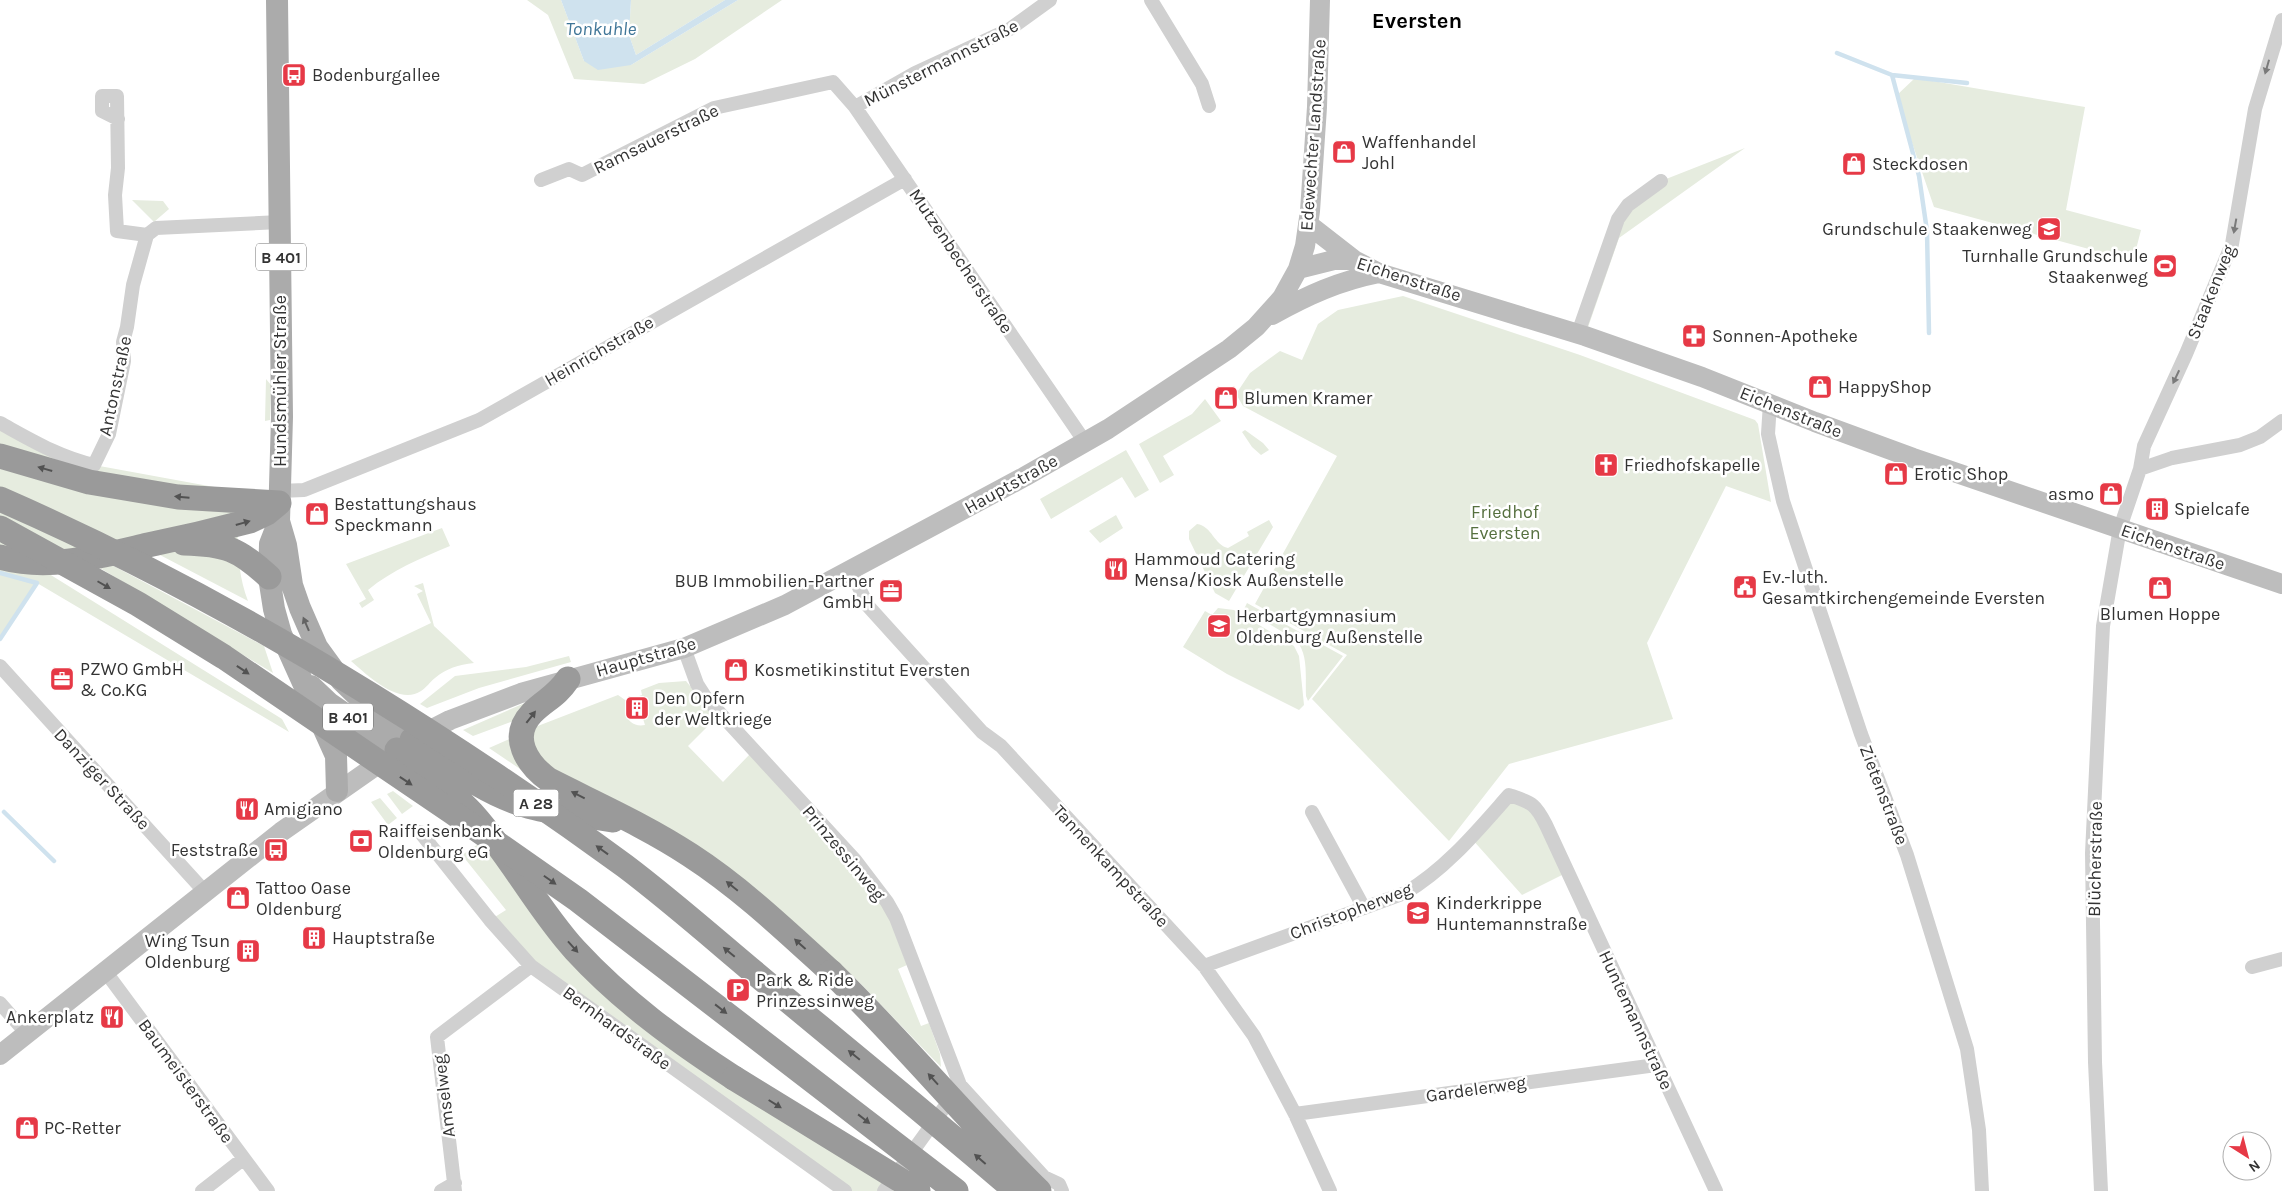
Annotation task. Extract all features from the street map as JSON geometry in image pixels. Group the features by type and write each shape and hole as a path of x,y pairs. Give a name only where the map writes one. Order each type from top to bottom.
{"highway":[{"path":"0,456 89,482 178,497 279,505"},
{"name":"A 28","path":"0,499 58,524 172,580 245,620 387,704 503,779 628,868 952,1135 1016,1191"},
{"path":"0,557 14,561 40,563 74,560 250,521 279,505"},
{"path":"0,528 138,604 224,657 499,845 586,906 956,1191"},
{"path":"162,542 195,543 236,551 249,558 269,578"},
{"path":"568,679 559,693 531,714 524,725 520,740 525,755 536,770 549,780 670,842 720,877 769,917 884,1024 987,1139 1042,1186"},
{"path":"404,745 495,794 525,805 637,825"},
{"path":"404,745 471,812 493,839 549,919 604,979 657,1025 734,1078 918,1191"}],"main road":[{"name":"Hundsmühler Straße","path":"277,0 282,417 279,505 270,544 269,578 274,609 281,634 303,679 336,756 337,791"},
{"name":"Hundsmühler Straße","path":"279,505 292,585 300,608 318,647 347,686 404,745"},
{"name":"Hundsmühler Straße","path":"303,679 329,704 404,745"}],"street":[{"name":"Münstermannstraße","path":"855,107 916,73 996,37 1050,0"},
{"path":"1151,0 1202,84 1208,106"},
{"name":"Edewechter Landstraße","path":"1298,269 1309,225 1317,107 1320,0"},
{"name":"Staakenweg","path":"2120,528 2140,469 2144,446 2186,354 2232,244 2255,109 2282,20"},
{"name":"Mutzenbecherstraße","path":"833,82 855,107 1085,442"},
{"name":"Ramsauerstraße","path":"541,180 569,169 582,175 714,108 833,82"},
{"path":"118,119 118,168 115,195 117,231 147,235 156,228 280,222"},
{"name":"Heinrichstraße","path":"279,505 304,490 479,420 905,179"},
{"path":"1578,333 1618,219 1628,205 1662,180"},
{"path":"1309,225 1354,260"},
{"name":"Antonstraße","path":"0,423 71,460 94,465 108,434 124,361 123,342 133,284 147,235"},
{"name":"Eichenstraße","path":"1298,269 1334,260 1354,260 1379,272 1578,333 1702,377 1904,454 2282,584"},
{"path":"1298,269 1325,288"},
{"name":"Hauptstraße","path":"0,1055 305,814 404,745 450,720 521,692 684,648 785,606 851,571 1085,442 1219,357 1262,321 1282,298 1298,269"},
{"path":"1262,321 1325,288 1347,279 1379,272"},
{"name":"Zietenstraße","path":"1770,404 1768,434 1783,501 1861,734 1907,855 1967,1050 1980,1130 1982,1191"},
{"path":"2140,469 2166,459 2240,445 2260,437 2282,421"},
{"name":"Blücherstraße","path":"2101,1191 2096,1062 2092,853 2103,626 2120,528"},
{"name":"Tannenkampstraße","path":"851,571 868,606 982,732 1001,746 1204,966 1254,1036 1295,1114 1330,1191"},
{"name":"Prinzessinweg","path":"684,648 697,684 706,698 855,860 887,902 896,918 960,1085 1042,1186 1059,1184 1062,1191"},
{"name":"Danziger Straße","path":"0,666 206,892"},
{"name":"Christopherweg","path":"1204,966 1405,893 1420,884 1471,838 1509,795 1524,800"},
{"name":"Huntemannstraße","path":"1524,800 1537,807 1546,825 1716,1191"},
{"path":"1312,812 1364,908"},
{"name":"Bernhardstraße","path":"420,832 490,920 531,966 845,1191"},
{"path":"2252,967 2282,959"},
{"name":"Amselweg","path":"441,1191 455,1187 437,1037 531,966"},
{"name":"Baumeisterstraße","path":"105,971 268,1191"},
{"path":"0,1003 27,1034"},
{"name":"Gardelerweg","path":"1295,1114 1656,1065"},
{"path":"884,1191 960,1085"},
{"path":"202,1191 243,1159"}],"green space":[{"path":"527,0 561,0 584,61 631,65 738,0 782,0 695,59 644,84 574,79 548,15"},
{"path":"631,0 725,0 636,55 629,35"},
{"path":"1915,78 2085,107 2066,210 2141,230 2133,261 1934,207 1896,96"},
{"path":"1745,148 1619,238 1585,336 1578,333 1618,219 1661,181"},
{"path":"132,200 163,201 169,209 154,222"},
{"name":"Friedhof Eversten","path":"1403,296 1580,355 1755,420 1758,424 1771,502 1726,486 1647,643 1673,719 1509,764 1449,841 1312,699 1347,655 1255,604 1337,456 1243,406 1236,394 1250,373 1280,351 1302,360 1318,324 1338,310"},
{"path":"266,379 271,385 270,420 265,421"},
{"path":"1205,399 1221,421 1163,456 1174,475 1160,483 1139,444 1192,414"},
{"path":"0,423 94,465 236,491 239,488 239,559 248,601 160,555 110,564 264,646 273,673 100,568 46,572 282,719 289,732 37,583 0,639"},
{"path":"1245,430 1263,443 1269,450 1261,455 1252,447 1242,432"},
{"path":"1126,450 1149,490 1135,498 1122,477 1051,519 1040,499"},
{"path":"1116,515 1123,528 1100,543 1089,531"},
{"path":"1269,520 1273,527 1229,601 1215,593 1189,539 1189,531 1197,524 1202,525 1219,543 1228,548 1249,536 1247,532"},
{"path":"442,528 450,546 407,565 377,583 368,590 374,600 362,608 359,603 366,599 346,564"},
{"path":"423,583 434,626 474,663 448,669 421,691 412,695 403,695 393,692 374,681 351,661 431,623 417,594 423,591 414,586"},
{"path":"1247,603 1343,656 1308,701 1306,696 1305,659 1300,646 1296,640 1244,609"},
{"path":"1218,608 1234,610 1294,646 1299,656 1304,705 1299,710 1227,674 1183,647 1205,611 1212,615"},
{"path":"569,656 571,662 479,688 427,708 420,704 455,676 526,667"},
{"path":"686,681 716,718 688,746 723,782 750,754 867,880 884,904 907,965 898,969 921,1026 929,1023 940,1054 941,1067 859,982 792,922 537,762 530,729 618,695 628,702 625,713 628,719 635,724 645,725 636,697 642,695 641,690 659,683"},
{"path":"534,699 519,719 473,736 463,730"},
{"path":"512,738 532,777 489,748"},
{"path":"393,791 413,806 402,814 387,794"},
{"path":"1509,795 1524,800 1568,872 1522,895 1471,838"},
{"path":"380,798 397,818 388,825 371,802"},
{"path":"486,839 604,979 917,1191 845,1191 531,966 490,920 506,910 462,855"}],"water":[{"name":"Tonkuhle","path":"561,0 631,0 629,35 636,55 725,0 738,0 631,65 598,70 584,61"}],"waterway":[{"path":"1837,53 1892,75 1967,83"},
{"path":"1892,75 1919,176 1927,231 1929,333"},
{"path":"0,573 37,583 0,639"},
{"path":"4,812 54,861"}],"place":[{"name":"Bodenburgallee","path":"294,75"},
{"name":"Waffenhandel Johl","path":"1344,152"},
{"name":"Steckdosen","path":"1854,164"},
{"name":"Grundschule Staakenweg","path":"2049,229"},
{"name":"Turnhalle Grundschule Staakenweg","path":"2165,266"},
{"name":"Sonnen-Apotheke","path":"1694,336"},
{"name":"HappyShop","path":"1820,387"},
{"name":"Blumen Kramer","path":"1226,398"},
{"name":"Friedhofskapelle","path":"1606,465"},
{"name":"Erotic Shop","path":"1896,474"},
{"name":"asmo","path":"2111,494"},
{"name":"Spielcafe","path":"2157,509"},
{"name":"Bestattungshaus Speckmann","path":"317,514"},
{"name":"Hammoud Catering Mensa/Kiosk Außenstelle","path":"1116,569"},
{"name":"Ev.-luth. Gesamtkirchengemeinde Eversten","path":"1745,587"},
{"name":"Blumen Hoppe","path":"2160,588"},
{"name":"BUB Immobilien-Partner GmbH","path":"891,591"},
{"name":"Herbartgymnasium Oldenburg Außenstelle","path":"1219,626"},
{"name":"Kosmetikinstitut Eversten","path":"736,670"},
{"name":"PZWO GmbH & Co.KG","path":"62,679"},
{"name":"Den Opfern der Weltkriege","path":"637,708"},
{"name":"Amigiano","path":"247,809"},
{"name":"Raiffeisenbank Oldenburg eG","path":"361,841"},
{"name":"Feststraße","path":"276,850"},
{"name":"Tattoo Oase Oldenburg","path":"238,898"},
{"name":"Kinderkrippe Huntemannstraße","path":"1418,913"},
{"name":"Hauptstraße","path":"314,938"},
{"name":"Wing Tsun Oldenburg","path":"248,951"},
{"name":"Park & Ride Prinzessinweg","path":"738,990"},
{"name":"Ankerplatz","path":"112,1017"},
{"name":"PC-Retter","path":"27,1128"}],"district":[{"name":"Eversten","path":"1417,20"}]}
